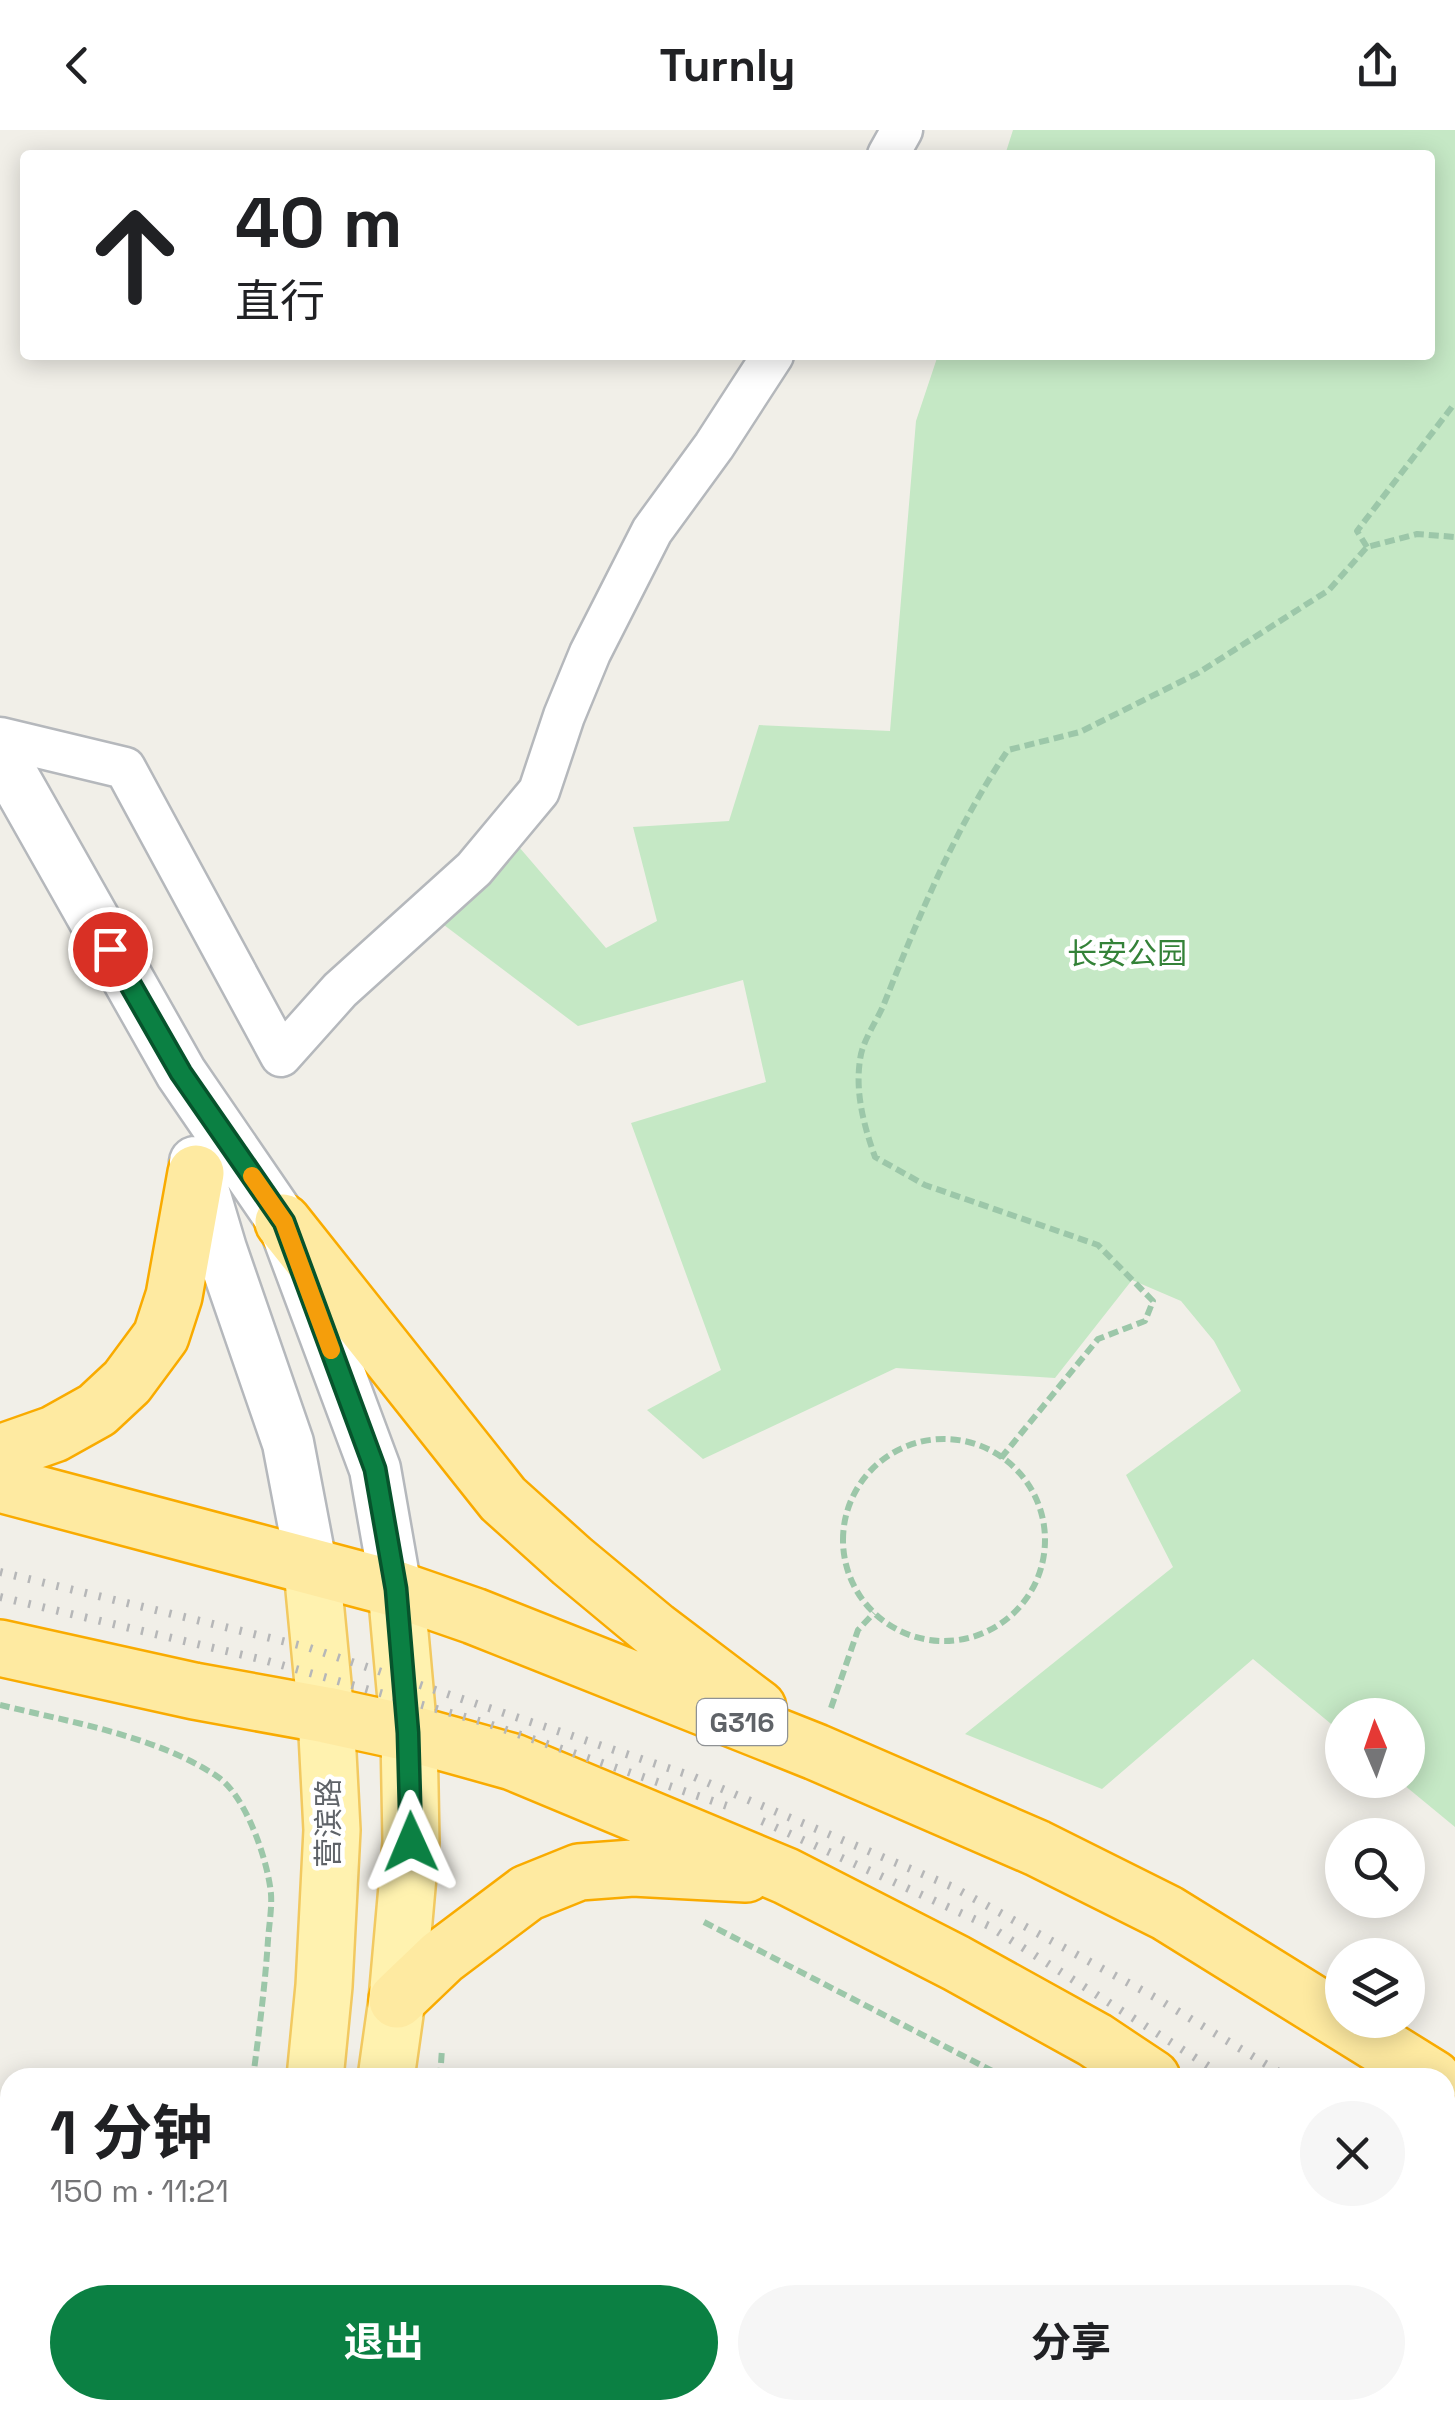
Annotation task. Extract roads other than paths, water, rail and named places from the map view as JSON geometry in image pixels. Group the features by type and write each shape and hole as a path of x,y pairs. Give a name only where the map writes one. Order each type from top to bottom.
{"highway":[{"path":"0,1452 54,1434 97,1410 127,1382 160,1336 174,1296 196,1173"},
{"path":"284,1222 503,1499 641,1618 816,1752"},
{"name":"G316","path":"0,1484 396,1589 510,1630 816,1752 1037,1848 1167,1913 1418,2068"},
{"path":"0,1648 408,1733 513,1762 786,1876 956,1962 1137,2068"},
{"path":"397,2000 442,1958 527,1894 579,1872 634,1868 786,1876"}],"main road":[{"name":"营滨路","path":"312,1568 332,1830 316,2068"},
{"path":"387,2068 411,1842 408,1733 396,1589"}],"street":[{"path":"0,738 125,768 281,1056 340,990 474,869 540,791 590,652 652,531 770,360"},
{"path":"0,753 181,1073 284,1222 375,1469 396,1589"},
{"path":"181,1073 196,1173 288,1443 312,1568"}],"railway":[{"path":"0,1572 307,1647 692,1776 953,1887 1156,1998 1272,2068"},
{"path":"0,1597 264,1660 486,1723 730,1807"},
{"path":"762,1821 989,1926 1211,2068"}],"park label":[{"name":"长安公园","path":"1127,954"}]}
